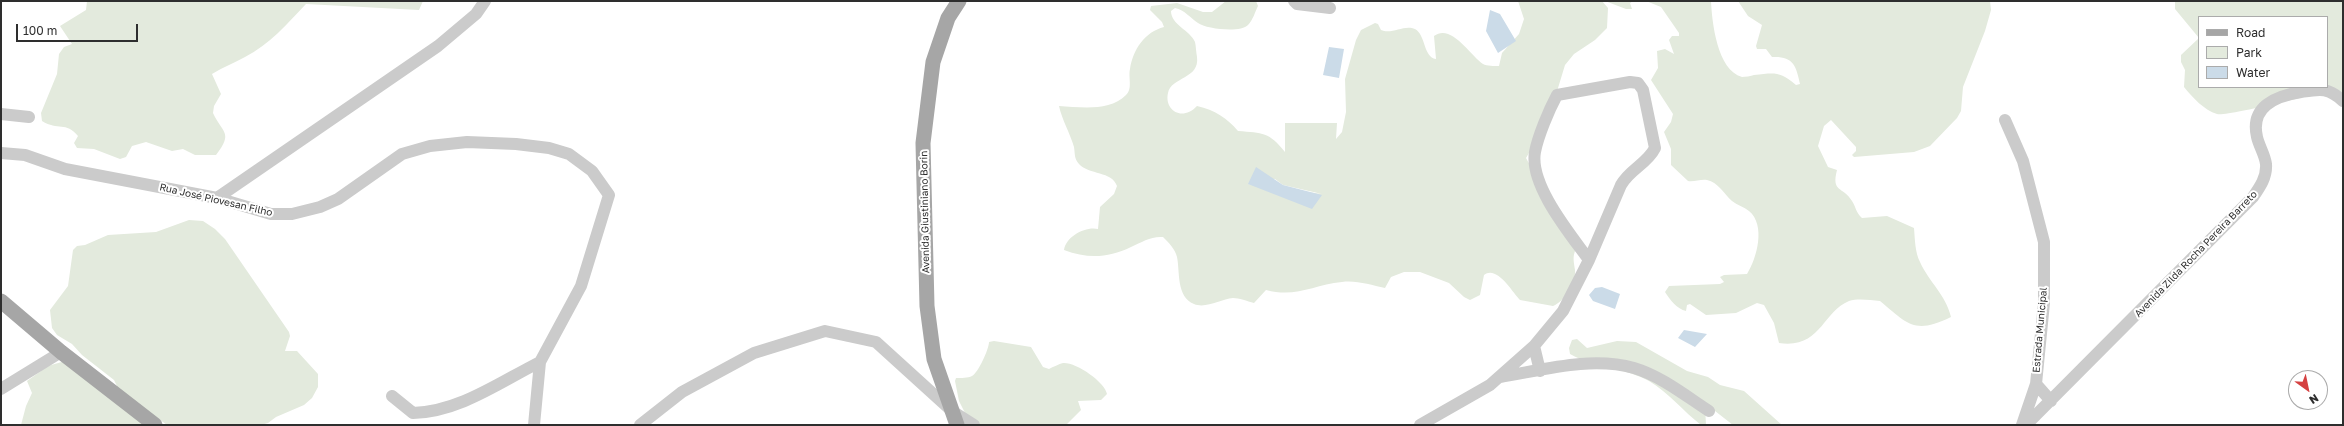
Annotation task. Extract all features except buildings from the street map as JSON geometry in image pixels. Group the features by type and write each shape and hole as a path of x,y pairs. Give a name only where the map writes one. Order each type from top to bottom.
{"main road":[{"name":"Avenida Giustiniano Borin","path":"957,425 934,359 927,306 923,143 933,62 948,18 959,1"},
{"path":"1,301 61,352 155,425"}],"street":[{"path":"217,198 438,46 476,14 486,1"},
{"path":"1294,1 1297,4 1330,8"},
{"path":"1420,425 1490,385 1534,346 1563,311 1589,260 1627,174 1650,158 1655,148 1643,90 1638,83 1630,82 1557,95 1535,152 1537,175 1548,199 1589,260"},
{"name":"Avenida Zilda Rocha Pereira Barreto","path":"2026,425 2253,197 2262,184 2266,163 2255,126 2256,115 2264,106 2284,96 2319,90 2332,91 2343,101"},
{"path":"1,114 29,117"},
{"name":"Estrada Municipal","path":"2005,120 2022,162 2044,242 2044,303 2036,384 2022,425"},
{"name":"Rua José Piovesan Filho","path":"1,152 25,155 65,169 217,198 271,214 292,214 320,207 338,199 402,154 430,146 467,142 516,144 549,148 569,154 592,171 604,185 609,195 580,286 540,362 534,425"},
{"path":"640,425 682,392 754,354 825,331 876,342 952,411 974,425"},
{"path":"1534,346 1540,371"},
{"path":"1,389 61,352"},
{"path":"392,396 413,413 424,413 457,405 540,362"},
{"path":"1500,377 1595,362 1634,368 1666,383 1709,411"},
{"path":"2036,384 2051,401"}],"green space":[{"path":"87,1 423,1 419,10 306,4 278,33 254,52 212,74 221,94 214,106 213,113 225,133 224,142 216,155 195,155 183,149 172,151 146,142 132,146 126,157 120,159 94,149 77,148 74,143 78,136 74,131 66,127 48,124 42,121 41,113 57,74 59,54 64,47 72,44 60,26 86,10"},
{"path":"1226,1 1256,1 1258,6 1248,25 1238,29 1208,27 1195,21 1179,9 1175,8 1171,11 1177,24 1193,38 1195,42 1197,64 1190,74 1170,88 1167,99 1171,109 1175,112 1186,113 1197,106 1215,112 1225,118 1238,131 1260,133 1270,137 1285,152 1285,123 1337,123 1336,139 1342,132 1346,112 1345,79 1356,40 1361,30 1375,23 1378,24 1381,30 1385,31 1394,31 1407,28 1415,29 1419,32 1429,54 1436,59 1434,36 1440,33 1454,37 1483,64 1489,66 1499,66 1502,53 1519,34 1524,19 1518,1 1602,1 1608,8 1607,28 1595,40 1574,54 1565,65 1548,121 1526,158 1576,249 1574,257 1574,280 1569,291 1562,300 1553,306 1520,300 1499,276 1489,273 1484,275 1480,295 1470,300 1464,297 1449,283 1420,272 1404,272 1391,277 1385,288 1358,282 1342,282 1296,292 1286,293 1266,290 1254,303 1233,298 1208,305 1199,305 1188,301 1184,296 1180,283 1176,254 1172,246 1163,237 1151,238 1123,251 1106,255 1081,255 1064,250 1068,240 1072,236 1088,229 1098,229 1100,207 1114,194 1117,186 1114,181 1105,175 1088,170 1077,162 1074,147 1059,106 1103,106 1111,104 1126,95 1129,90 1130,72 1137,48 1151,33 1164,27 1162,22 1150,10 1151,6 1177,3 1203,12 1212,12","holes":["1275,179 1283,185 1322,194 1248,184"]},
{"path":"1605,1 1633,1 1630,3 1632,9 1626,9"},
{"path":"1646,1 1711,1 1715,32 1721,55 1734,73 1742,77 1776,74 1785,77 1796,85 1800,84 1797,72 1789,60 1785,58 1772,57 1766,49 1757,49 1756,46 1762,25 1748,16 1738,1 1990,1 1991,10 1985,31 1963,87 1961,111 1957,118 1930,146 1914,152 1854,157 1852,155 1856,151 1856,147 1831,120 1824,126 1818,146 1828,167 1837,170 1837,186 1849,196 1858,214 1862,218 1887,216 1914,228 1918,258 1949,309 1951,317 1928,325 1920,326 1905,321 1880,301 1853,300 1840,306 1820,328 1804,341 1779,343 1774,323 1764,305 1757,303 1736,313 1706,315 1690,304 1687,305 1686,311 1674,304 1665,292 1669,286 1720,284 1724,282 1720,277 1724,275 1747,274 1757,251 1758,233 1757,224 1749,211 1732,201 1715,183 1707,180 1688,181 1671,165 1671,149 1664,132 1671,122 1673,114 1651,80 1658,68 1657,51 1665,49 1674,54 1669,40 1672,36 1679,36 1679,33 1661,7"},
{"path":"2175,1 2343,1 2343,104 2334,90 2237,112 2217,114 2208,110 2203,107 2184,87 2185,70 2181,62 2181,55 2198,39 2198,88 2328,88 2328,16 2198,16 2198,37 2175,9"},
{"path":"189,220 203,221 215,229 225,239 289,332 290,336 285,351 297,351 318,374 318,387 312,398 304,405 261,425 167,425 155,416 152,425 21,425 26,406 32,393 27,381 48,366 65,361 117,388 114,380 82,355 72,344 57,335 52,328 50,310 68,286 73,250 77,246 85,245 108,235 156,232"},
{"path":"1577,339 1587,348 1617,341 1636,342 1687,371 1708,377 1720,385 1744,391 1782,425 1733,425 1715,411 1705,406 1706,425 1701,425 1663,391 1649,381 1630,373 1580,359 1570,354 1569,348 1572,340"},
{"path":"994,341 1031,347 1043,367 1049,369 1063,363 1082,369 1101,384 1107,394 1101,400 1078,401 1081,410 1066,425 971,425 959,401 955,381 956,378 969,377 974,374 983,360 989,342"}],"water":[{"path":"1490,10 1500,14 1516,41 1498,53 1486,31"},
{"path":"1329,47 1344,49 1339,78 1323,75"},
{"path":"1256,167 1283,185 1322,195 1312,209 1248,184"},
{"path":"1602,287 1620,294 1615,309 1593,301 1589,295 1595,288"},
{"path":"1684,330 1707,334 1695,347 1678,338"}]}
